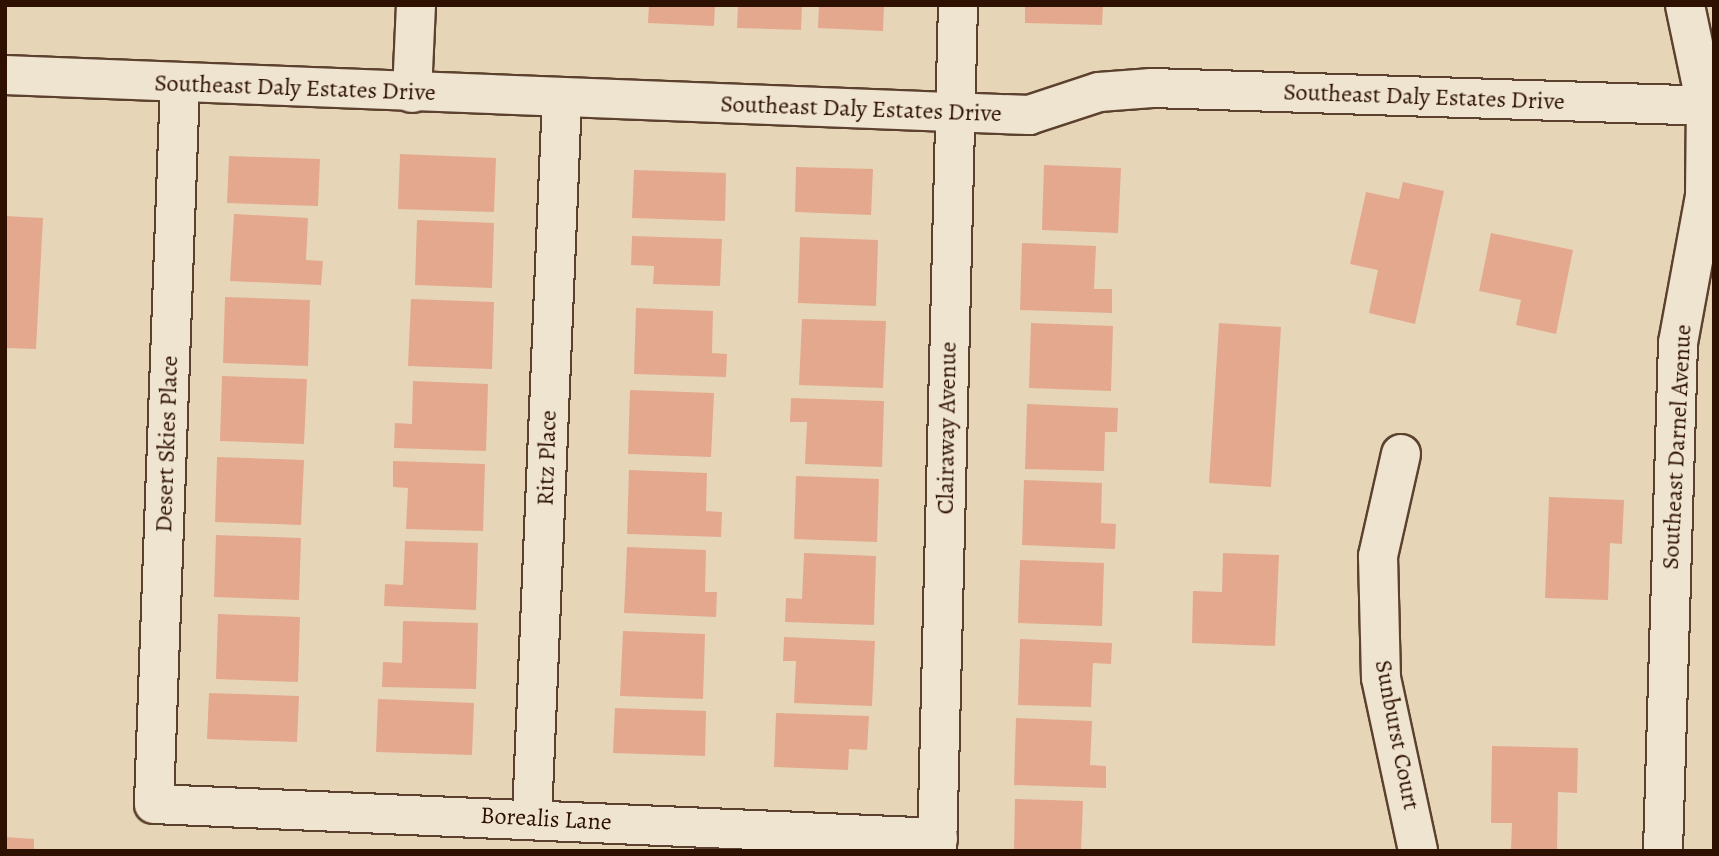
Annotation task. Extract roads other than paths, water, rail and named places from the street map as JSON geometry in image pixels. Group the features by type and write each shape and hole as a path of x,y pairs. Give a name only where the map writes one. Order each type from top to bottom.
{"street":[{"path":"412,93 416,5"},
{"name":"Clairaway Avenue","path":"937,845 958,5"},
{"name":"Southeast Darnel Avenue","path":"1663,851 1678,343 1704,196 1710,106 1685,5"},
{"name":"Southeast Daly Estates Drive","path":"5,75 562,99 1029,114 1099,92 1152,88 1710,106"},
{"name":"Desert Skies Place","path":"154,804 180,83"},
{"name":"Ritz Place","path":"532,817 562,99"},
{"name":"Sunburst Court","path":"1401,454 1378,556 1381,678 1418,851"},
{"name":"Borealis Lane","path":"154,804 532,817 937,845"}]}
